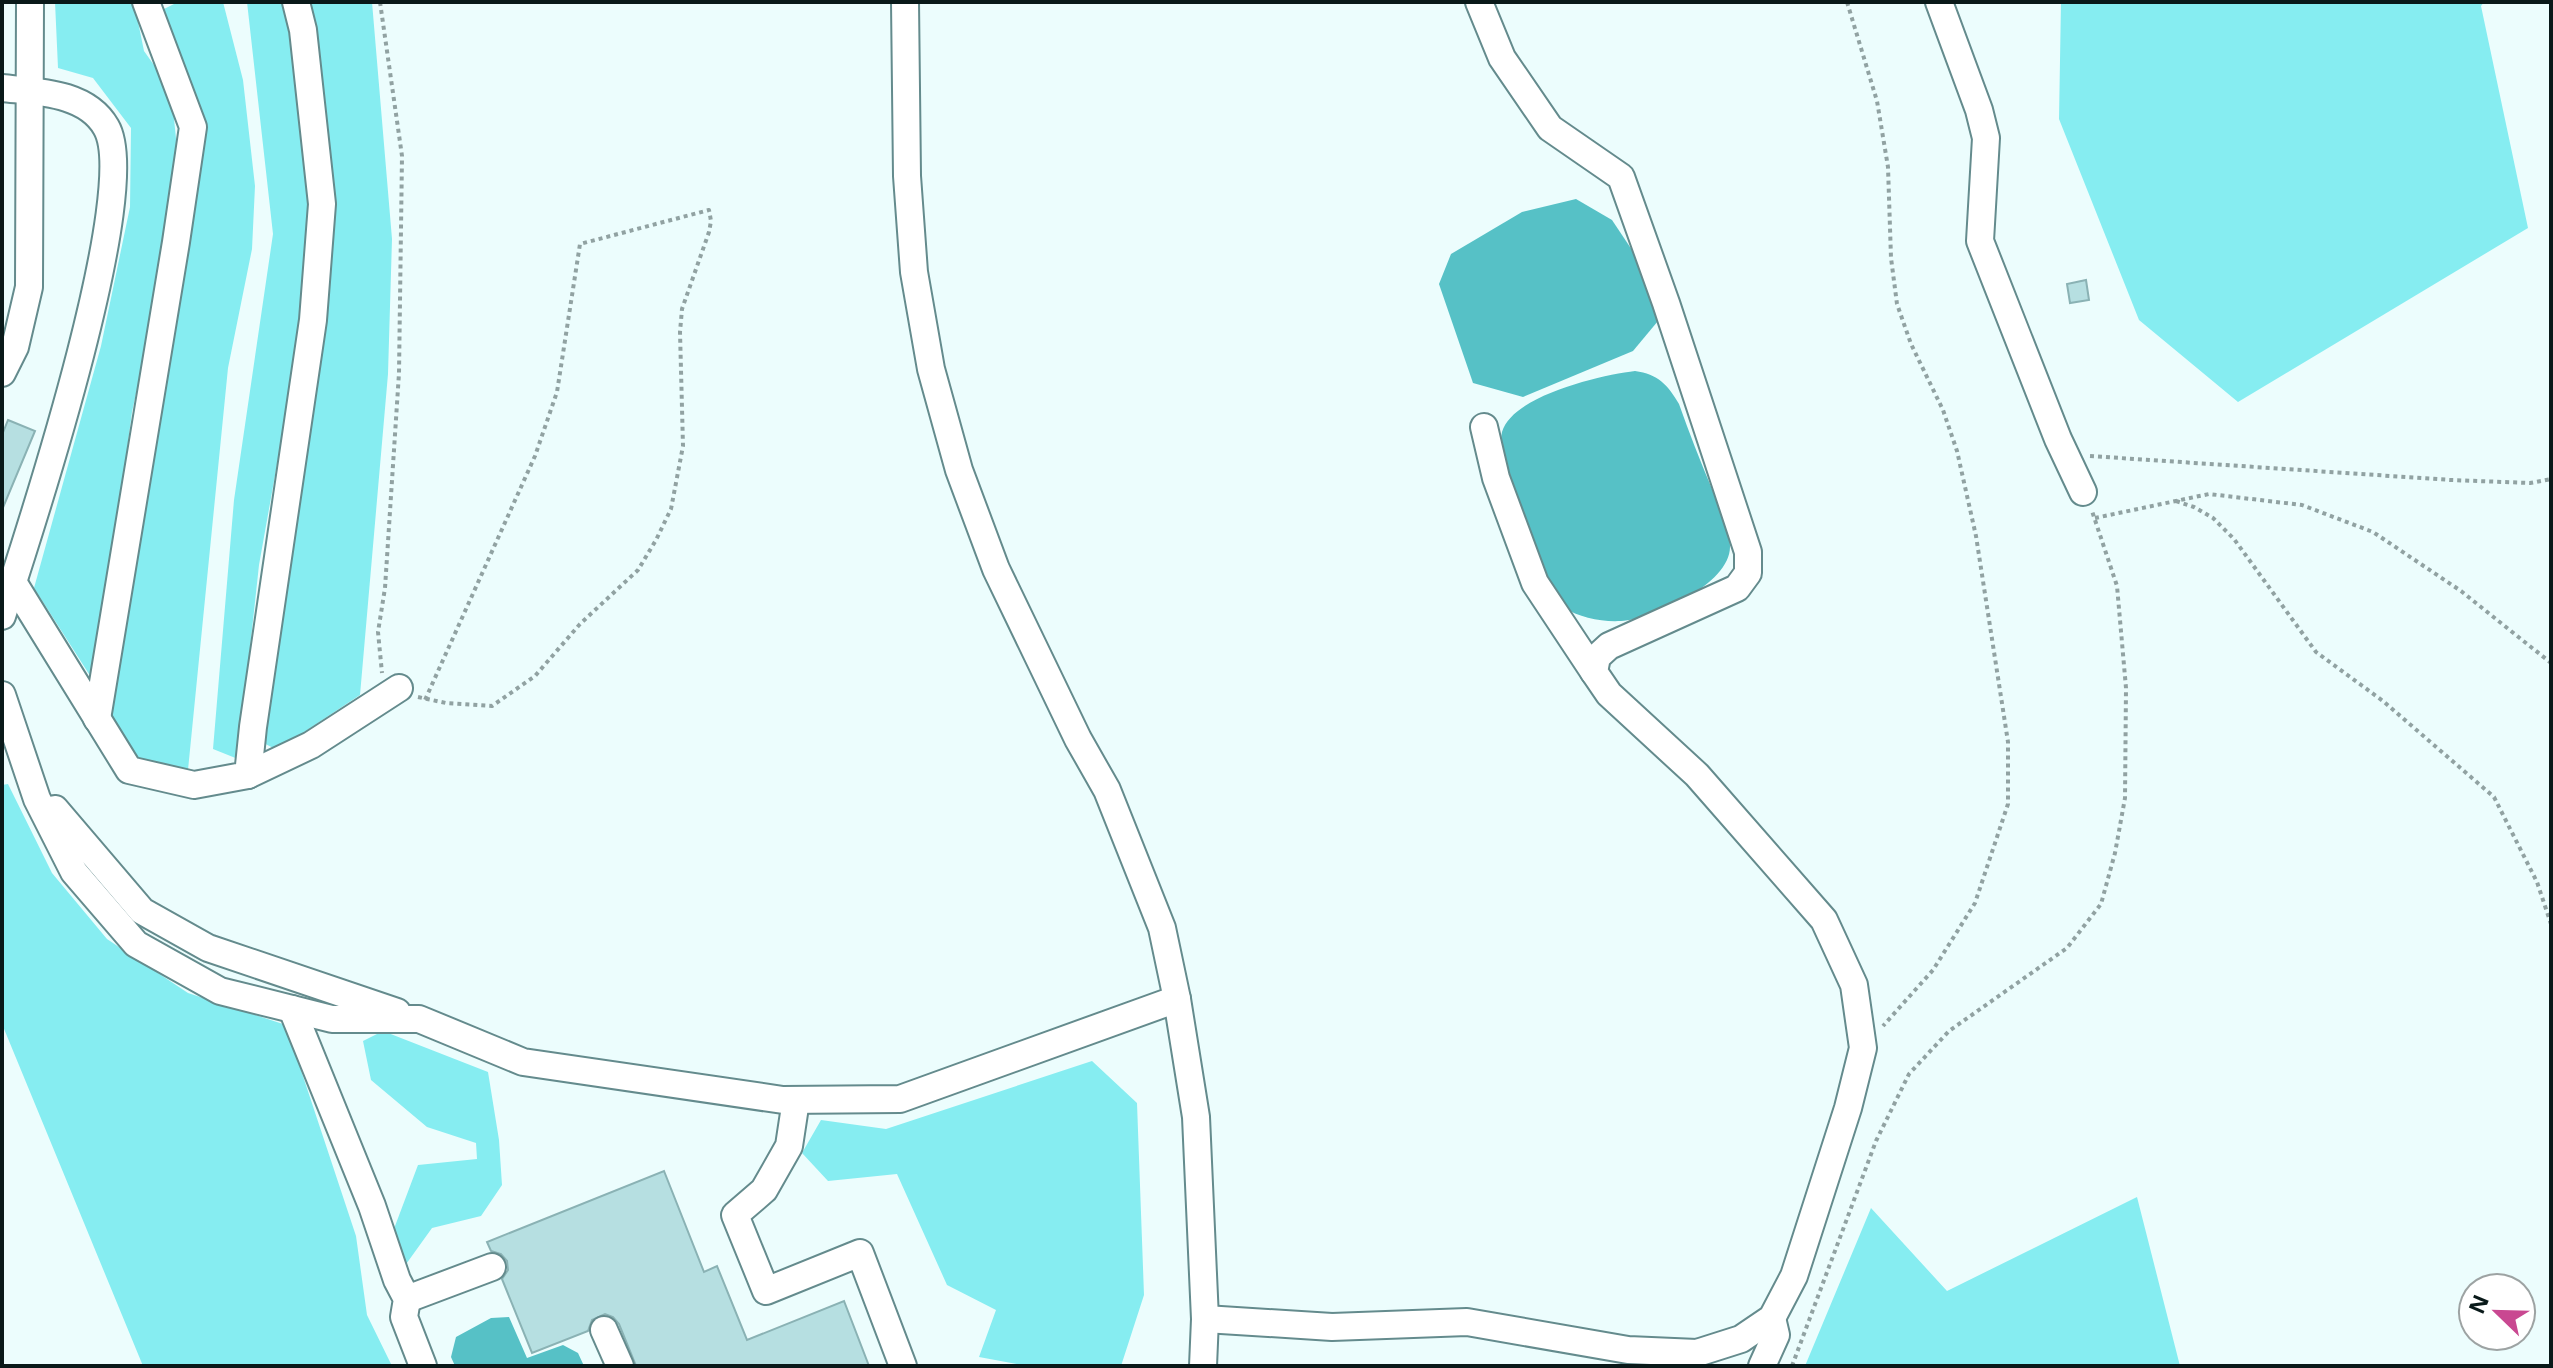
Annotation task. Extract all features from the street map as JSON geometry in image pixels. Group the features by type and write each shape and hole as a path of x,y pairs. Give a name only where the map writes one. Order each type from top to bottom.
{"lane":[{"path":"2,373 15,347 29,287 30,2"},
{"path":"97,719 193,127 146,2"},
{"path":"248,775 313,320 322,204 303,30 296,2"},
{"path":"905,2 907,176 914,272 931,369 959,470 996,569 1078,739 1107,790 1162,928 1196,1117 1205,1319 1203,1366"},
{"path":"1479,2 1502,58 1550,128 1621,177 1748,552 1748,573 1737,588 1609,646 1597,657 1594,672"},
{"path":"1939,2 1979,110 1986,138 1980,241 2083,492"},
{"path":"2,88 62,96 92,109 107,128 115,164 108,231 73,382 2,616"},
{"path":"1205,1319 1332,1327 1467,1322 1628,1350 1697,1353 1741,1339 1772,1318 1794,1276 1848,1108 1863,1048 1854,985 1824,920 1697,775 1609,694 1535,583 1496,478 1484,427"},
{"path":"13,582 129,770 194,785 248,775 311,745 399,688"},
{"path":"2,695 37,799 74,872 136,944 220,991 332,1019 419,1019"},
{"path":"29,774 74,834 142,911 208,948 419,1019 523,1062 796,1100 900,1099 1177,999"},
{"path":"292,1009 407,1299 404,1317 423,1366"},
{"path":"796,1100 789,1146 764,1190 735,1215 766,1291 860,1253 903,1366"},
{"path":"407,1299 492,1267"},
{"path":"1762,1366 1776,1335 1772,1318"},
{"path":"604,1330 620,1366"}],"path":[{"path":"380,2 402,156 399,373 385,588 378,632 382,674 399,688 425,700 492,706 535,676 580,624 638,570 671,509 683,446 682,309 711,221 709,210 580,244 557,392 535,456 425,700"},
{"path":"1847,2 1877,101 1888,167 1891,258 1897,304 1911,344 1943,410 1957,451 1976,536 2008,742 2008,804 1975,903 1933,970 1863,1048"},
{"path":"2066,455 2451,480 2530,483 2551,479"},
{"path":"1792,1366 1876,1141 1909,1074 1949,1031 2067,948 2101,904 2125,798 2126,688 2117,586 2095,518 2083,492"},
{"path":"2095,518 2209,494 2302,505 2373,532 2461,591 2551,663"},
{"path":"2176,501 2213,518 2234,539 2316,652 2383,701 2494,797 2537,882 2551,924"}],"shaded area":[{"path":"55,2 134,2 144,51 171,89 181,188 132,412 96,685 34,588 101,346 130,207 131,128 93,78 58,68"},
{"path":"178,2 223,2 243,80 255,186 252,249 228,368 188,770 141,762 110,715 160,351 207,130 184,85 158,12"},
{"path":"247,2 285,2 307,134 308,227 304,313 259,565 238,759 213,749 234,500 273,234"},
{"path":"302,2 372,2 392,239 388,374 360,695 277,750 256,739 329,258"},
{"path":"2061,2 2484,2 2481,6 2528,228 2238,402 2139,320 2059,119"},
{"path":"1576,199 1612,220 1642,265 1658,321 1633,351 1523,397 1473,383 1439,284 1451,254 1522,212"},
{"path":"1635,371 1662,382 1679,404 1724,517 1730,546 1727,560 1718,573 1688,597 1635,619 1598,620 1563,607 1551,593 1510,482 1502,454 1502,432 1523,407 1540,397 1581,382"},
{"path":"8,784 52,873 107,939 188,993 286,1025 356,1236 367,1315 392,1366 143,1366 2,1024 2,785"},
{"path":"383,1031 488,1072 499,1140 502,1185 481,1216 432,1228 404,1267 392,1234 418,1165 477,1159 476,1143 427,1127 371,1080 363,1041"},
{"path":"1092,1061 1137,1103 1144,1295 1121,1366 1028,1366 979,1357 996,1310 947,1285 897,1174 828,1181 802,1153 821,1120 886,1129"},
{"path":"2137,1197 2180,1366 1805,1366 1871,1208 1947,1291"},
{"path":"509,1317 527,1358 563,1345 578,1353 584,1366 455,1366 451,1357 456,1337 491,1318"}],"building":[{"path":"2086,280 2089,300 2070,303 2067,284"},
{"path":"8,420 35,431 2,510 2,435"},
{"path":"664,1171 704,1272 717,1266 747,1340 844,1301 869,1366 636,1366 619,1324 605,1314 592,1320 588,1331 532,1353 502,1279 508,1270 507,1261 501,1254 491,1251 487,1242"}]}
